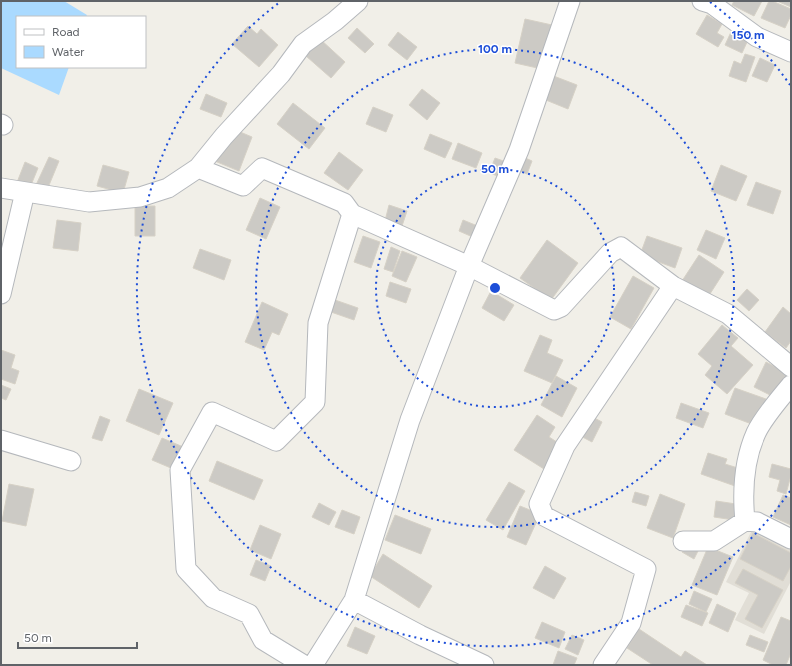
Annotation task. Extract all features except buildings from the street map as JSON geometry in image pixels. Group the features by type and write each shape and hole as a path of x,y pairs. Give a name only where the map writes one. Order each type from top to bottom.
{"street":[{"path":"1,188 89,202 140,197 168,188 198,168 224,136 282,74 303,44 335,21 358,1"},
{"path":"313,665 354,600 410,420 469,266 519,150 570,1"},
{"path":"702,1 712,4 757,36 791,52"},
{"path":"198,168 243,186 262,168 344,203 352,214 469,266 554,310 561,307 610,253 621,247 673,286 728,314 791,367"},
{"path":"1,294 25,192"},
{"path":"304,665 263,640 249,614 213,598 186,569 180,470 212,412 276,441 315,402 318,323 352,214"},
{"path":"604,665 631,623 646,568 544,516 539,504 565,446 673,286"},
{"path":"745,521 743,503 748,455 757,431 791,385"},
{"path":"1,440 71,461"},
{"path":"683,540 714,541 745,521 757,522 791,539"},
{"path":"354,600 420,635 484,665"}],"shaded area":[{"path":"753,528 791,547 791,581 764,634 735,620 749,593 726,582"}],"water":[{"path":"1,1 64,1 87,15 16,16 16,68 69,68 59,95 1,68"}]}
